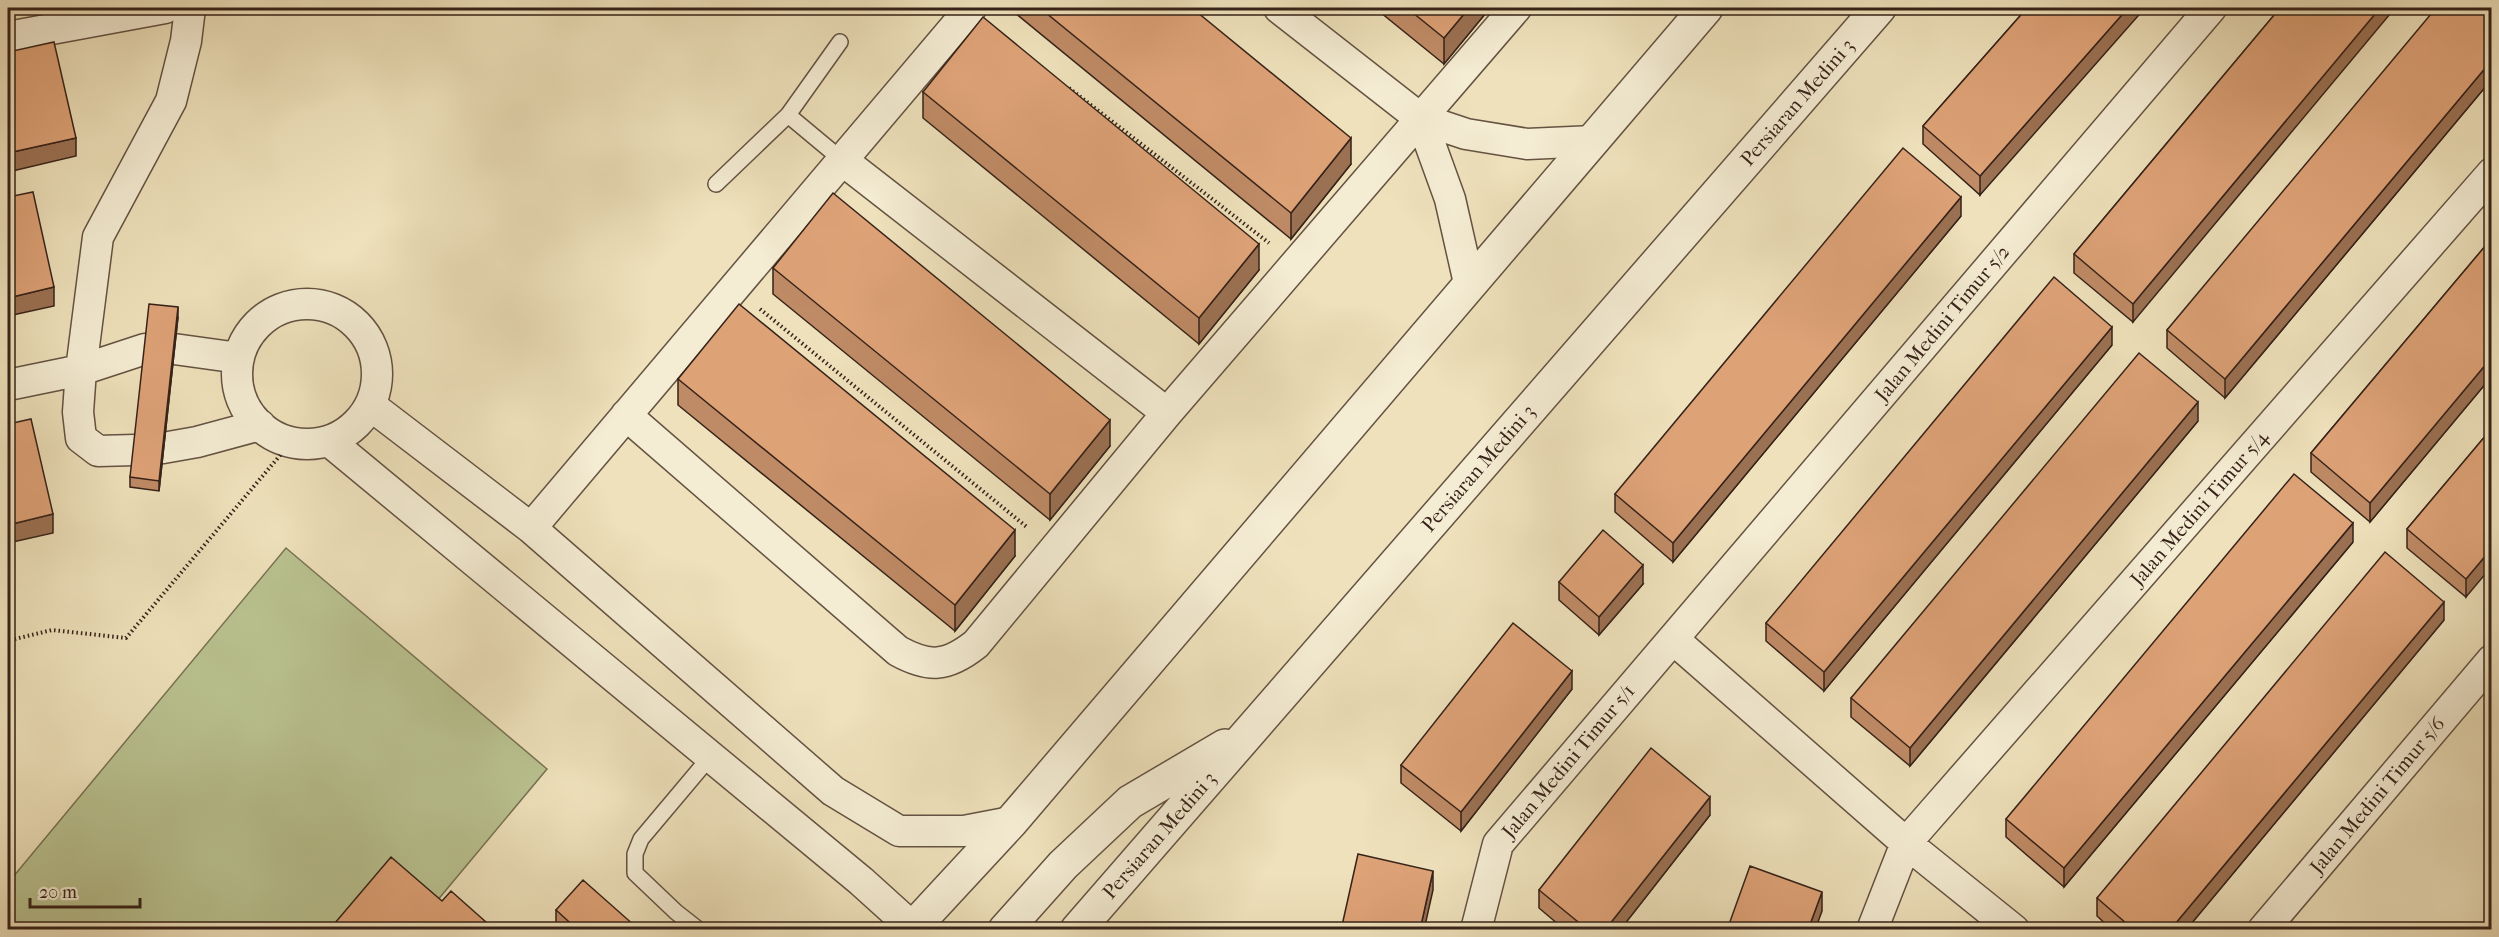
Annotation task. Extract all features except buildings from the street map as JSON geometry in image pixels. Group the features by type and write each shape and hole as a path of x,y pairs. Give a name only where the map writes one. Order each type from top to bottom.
{"street":[{"path":"8,37 165,8"},
{"path":"190,8 186,42 171,100 98,237 81,370 78,412 81,438 98,451 149,448 197,442 260,425"},
{"path":"531,528 971,8"},
{"path":"1279,8 1421,119 1466,134 1527,144 1594,141"},
{"path":"626,415 898,651 916,661 938,664 959,658 976,644 1167,413 1516,8"},
{"path":"328,441 710,757 913,929 1011,822 1706,8"},
{"name":"Persiaran Medini 3","path":"1077,930 1879,8"},
{"name":"Jalan Medini Timur 5/2","path":"1672,639 2211,8"},
{"path":"1421,119 1450,199 1469,283"},
{"path":"842,160 1167,413"},
{"name":"Jalan Medini Timur 5/4","path":"1872,930 1906,843 2492,173"},
{"path":"304,303 328,306 355,323 366,335 375,358 377,382 370,405 359,421 345,433 328,441 310,444 292,442 274,436 248,411 240,394 237,376 239,358 245,341 260,321 280,308 304,303"},
{"path":"8,386 160,349 239,358"},
{"path":"370,405 531,528 833,791 898,831 964,831 1011,822"},
{"path":"1672,639 1906,843 2014,930"},
{"name":"Jalan Medini Timur 5/1","path":"1476,930 1498,844 1672,639"},
{"name":"Jalan Medini Timur 5/6","path":"2262,930 2492,660"},
{"path":"1005,930 1064,865 1130,802 1249,731"}],"lane":[{"path":"716,184 788,115 840,42"},
{"path":"788,115 842,160"},
{"path":"699,930 635,873 635,854 641,839 710,757"}],"path":[{"path":"1062,82 1296,264"},
{"path":"734,287 1054,550"},
{"path":"8,651 15,639 52,630 126,638 292,442"}],"green space":[{"path":"286,548 547,769 436,902 341,929 8,930 8,883"}]}
